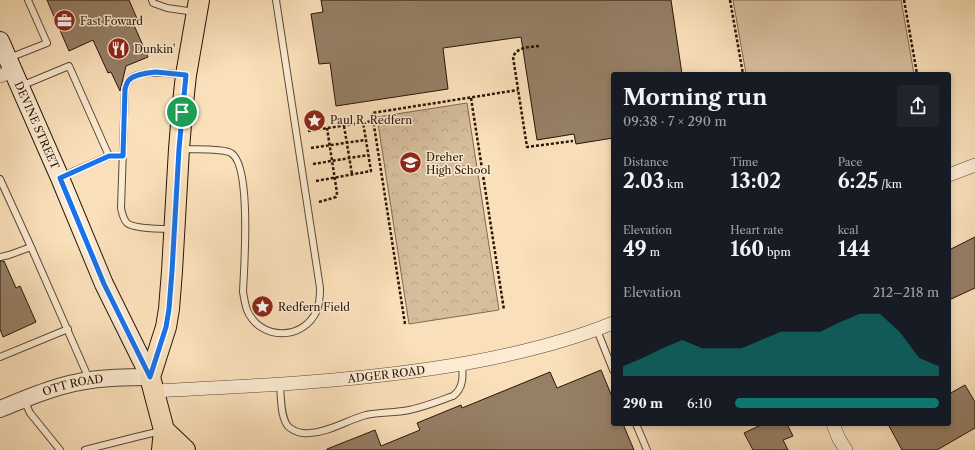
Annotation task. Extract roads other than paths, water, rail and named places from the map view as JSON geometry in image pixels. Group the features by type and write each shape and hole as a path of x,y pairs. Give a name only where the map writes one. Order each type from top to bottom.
{"main road":[{"path":"152,384 169,309 179,149 186,75 198,6"},
{"name":"DEVINE STREET","path":"0,42 10,73 60,178 104,284 152,384 164,430 162,450"},
{"path":"164,430 185,450"}],"street":[{"path":"951,174 975,165"},
{"name":"ADGER ROAD","path":"152,384 280,384 407,372 462,364 530,350 596,330 611,324"},
{"name":"OTT ROAD","path":"0,409 51,390 90,380 111,377 152,384"},
{"path":"834,426 846,450"}],"lane":[{"path":"10,73 47,43 28,0"},
{"path":"152,0 153,3 167,8 198,6"},
{"path":"179,149 225,151 232,154 238,161 241,169 244,191 245,226 243,292 247,311 258,325 271,332 278,333 298,330 308,323 317,310 320,297 320,288 276,0"},
{"path":"10,73 69,66 109,156"},
{"path":"174,229 132,226 124,218 121,208 125,89 129,79 134,76 156,72 186,75"},
{"path":"60,178 109,156 123,156"},
{"path":"0,179 32,246 90,380"},
{"path":"0,257 32,246"},
{"path":"0,357 68,329"},
{"path":"596,330 611,365"},
{"path":"280,384 284,418 288,427 299,432 310,433 326,430 365,415 417,408 453,396 456,394 462,382 462,364"},
{"path":"24,400 30,413 60,450"},
{"path":"637,426 647,450"},
{"path":"85,450 164,430"}],"place":[{"name":"Fast Foward","path":"64,21"},
{"name":"Dunkin'","path":"118,49"},
{"name":"Paul R. Redfern","path":"314,120"},
{"name":"Dreher High School","path":"411,163"},
{"name":"Redfern Field","path":"263,307"}]}
